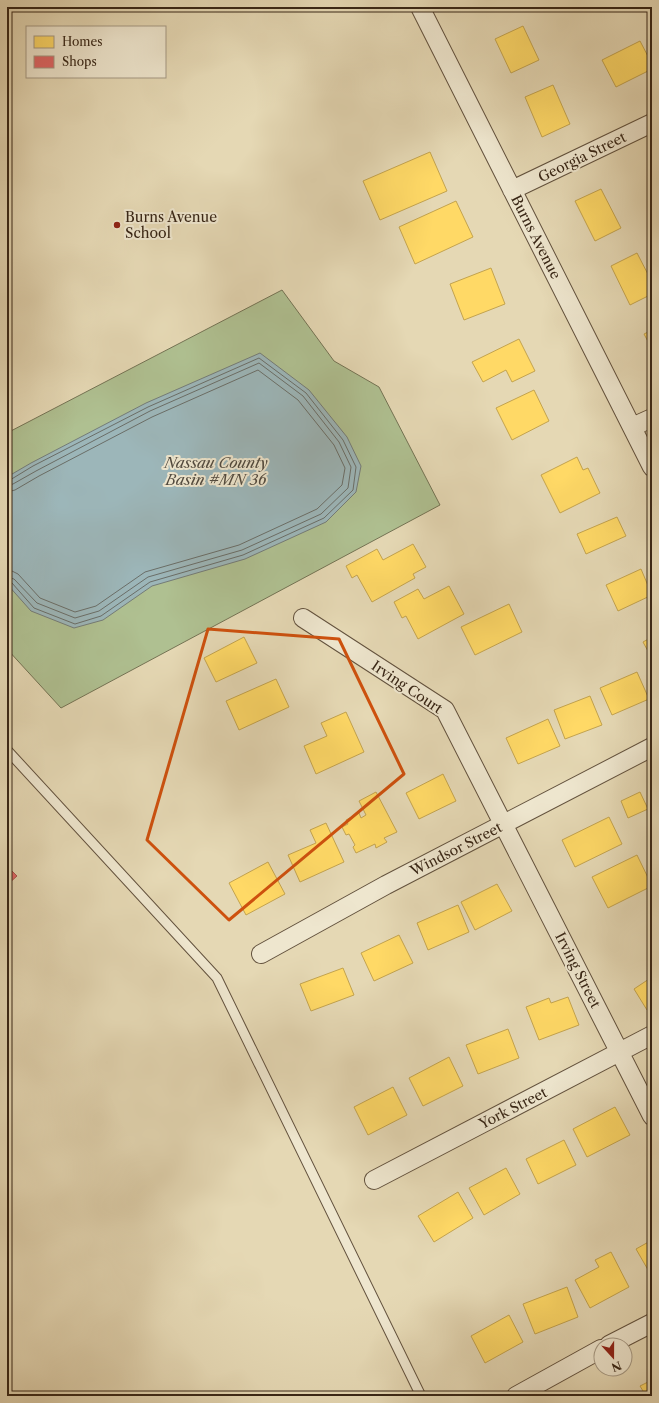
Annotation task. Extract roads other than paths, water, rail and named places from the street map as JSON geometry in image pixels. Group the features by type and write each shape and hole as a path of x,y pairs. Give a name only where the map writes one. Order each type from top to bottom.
{"street":[{"name":"Burns Avenue","path":"420,7 652,467"},
{"name":"Georgia Street","path":"512,190 652,123"},
{"path":"632,427 652,418"},
{"name":"Irving Court","path":"303,618 445,710 504,824"},
{"name":"Windsor Street","path":"261,954 386,885 652,746"},
{"name":"Irving Street","path":"504,824 652,1116"},
{"name":"York Street","path":"374,1180 652,1035"},
{"path":"625,1337 652,1323"},
{"path":"516,1396 593,1353"}],"lane":[{"path":"7,750 217,978 421,1396"}],"water":[{"name":"Nassau County Basin #MN 36","path":"260,353 309,390 347,437 361,466 356,492 326,522 245,559 152,586 103,620 74,628 31,611 7,584 7,477 146,403"}],"place":[{"name":"Burns Avenue School","path":"117,225"}]}
